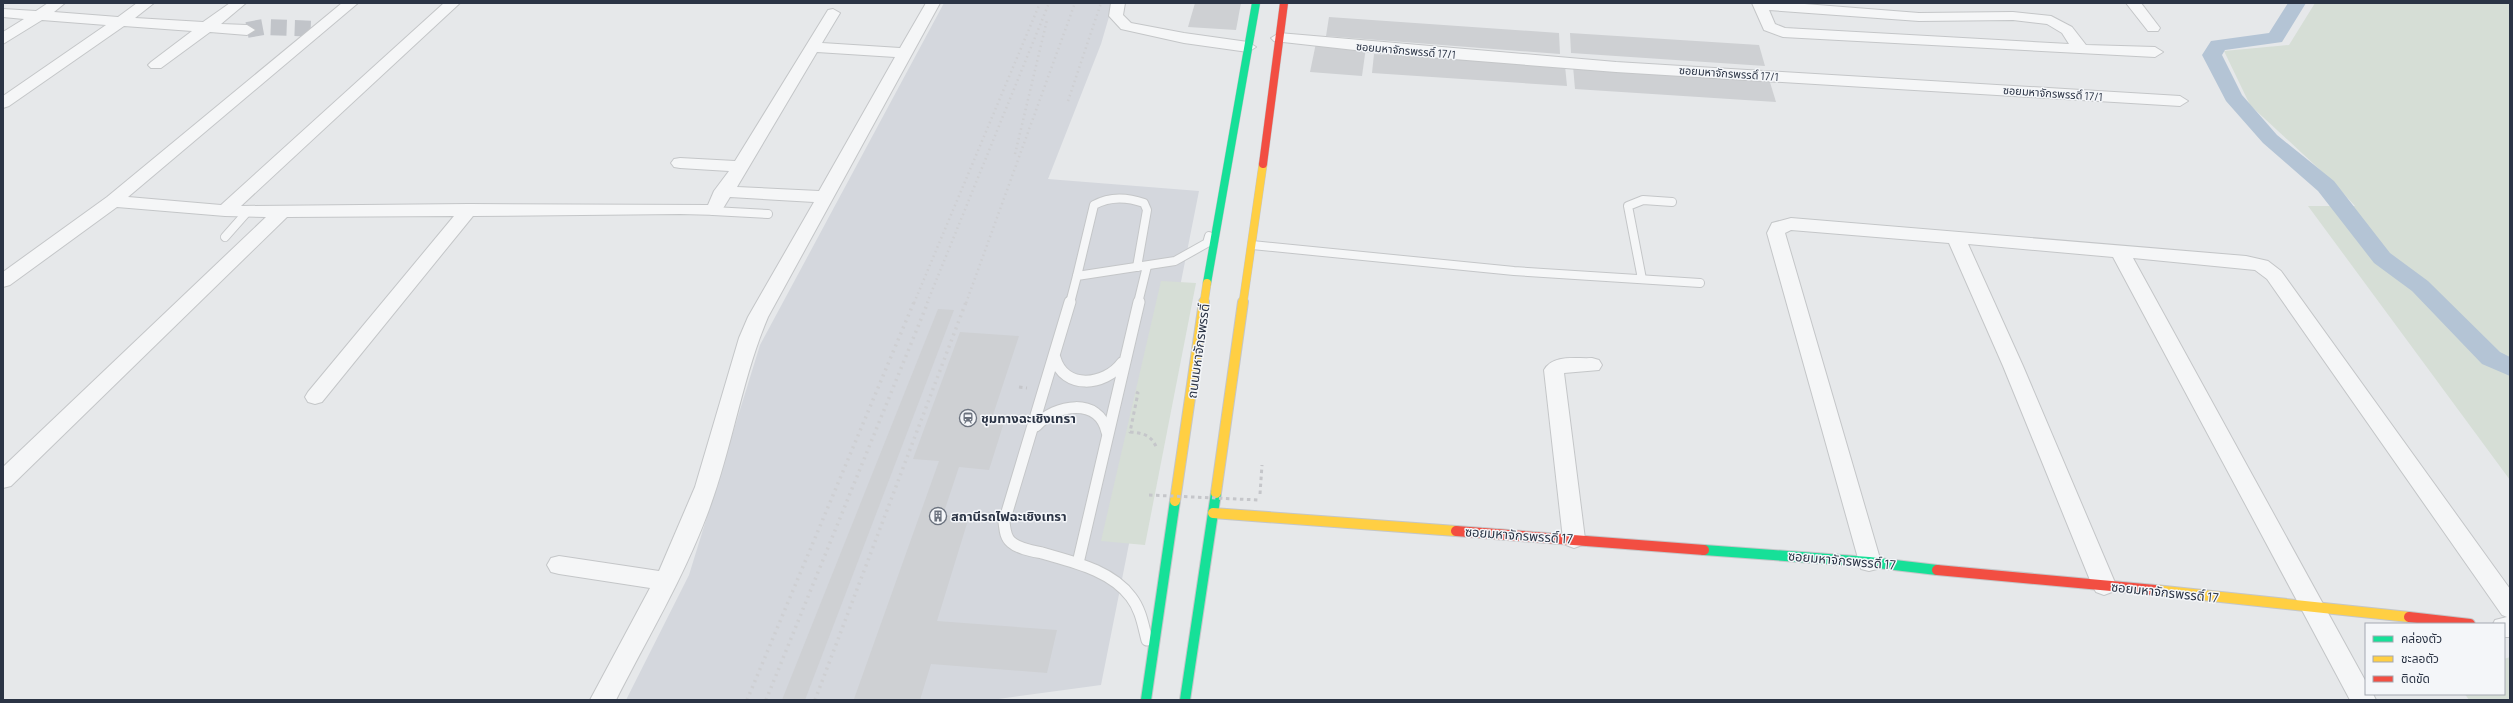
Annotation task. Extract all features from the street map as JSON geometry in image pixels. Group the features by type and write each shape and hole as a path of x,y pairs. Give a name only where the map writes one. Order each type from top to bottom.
{"main road":[{"name":"ถนนมหาจักรพรรดิ์","path":"1146,697 1218,210 1256,3"},
{"path":"1186,698 1252,245 1284,3"},
{"name":"ซอยมหาจักรพรรดิ์ 17","path":"1213,513 1869,562 1973,574 2104,585 2460,623"}],"street":[{"path":"3,39 58,3"},
{"path":"3,103 147,3"},
{"path":"156,65 239,3"},
{"path":"3,281 113,201 351,3"},
{"path":"225,211 453,3"},
{"path":"603,700 681,549 706,488 743,348 758,316 826,197 933,3"},
{"path":"1118,3 1115,11 1116,16 1126,26 1184,38 1248,47"},
{"path":"2133,3 2153,28"},
{"path":"2081,49 2068,30 2051,20 2014,16 1919,17 1759,4 1769,28 1783,32 2081,49 2155,52"},
{"path":"3,13 247,30"},
{"path":"113,201 225,211 282,212 469,209 680,209 713,211 723,192 833,13"},
{"name":"ซอยมหาจักรพรรดิ์ 17/1","path":"1279,38 1366,47 1637,67 2180,101"},
{"path":"812,47 906,52"},
{"path":"680,163 739,166"},
{"path":"723,192 826,197"},
{"path":"314,397 469,209"},
{"path":"3,480 282,212"},
{"path":"1869,562 1776,233 1778,227 1791,224 2246,262 2261,265 2274,275 2510,608"},
{"path":"1956,238 2013,366 2104,585"},
{"path":"2120,252 2176,353 2310,608 2363,700"},
{"path":"1574,539 1554,370 1559,366 1592,365"},
{"path":"559,565 664,581"}],"lane":[{"path":"1078,563 1124,361 1142,266 1147,210 1144,203 1136,200 1101,200 1094,206 1055,358 1004,522 1005,532 1010,541 1020,547 1078,563 1100,572 1123,589 1139,610 1148,645 1146,697"},
{"path":"1642,279 1628,206 1640,200 1672,202"},
{"path":"1077,276 1175,260 1207,243 1218,210"},
{"path":"225,236 248,211"},
{"path":"713,211 768,214"},
{"path":"1252,245 1506,270 1700,283"},
{"path":"1055,358 1058,370 1065,376 1083,381 1106,378 1115,373 1124,361"},
{"path":"1033,431 1045,415 1061,409 1079,407 1098,414 1107,428 1107,436"}],"path":[{"path":"1138,392 1130,432 1145,433 1153,439 1157,449 1156,456"},
{"path":"1149,495 1259,500 1262,465"}],"shaded area":[{"path":"944,3 1113,3 1101,44 1048,179 1199,191 1101,685 991,700 626,700 689,575 760,345"},
{"path":"2315,3 2510,3 2510,480 2308,206 2355,206 2332,181 2250,105 2224,51 2289,45"},
{"path":"1161,281 1196,283 1145,545 1101,541"},
{"path":"2510,657 2510,700 2469,700 2466,695 2505,695 2505,659"}],"building":[{"path":"1195,3 1241,3 1236,30 1188,27"},
{"path":"1329,17 1559,33 1560,54 1326,36"},
{"path":"1570,33 1759,45 1765,66 1571,53"},
{"path":"1316,43 1366,47 1362,76 1310,72"},
{"path":"1374,54 1565,66 1567,86 1372,73"},
{"path":"1573,66 1769,79 1776,102 1575,89"},
{"path":"938,309 954,310 805,700 782,700"},
{"name":"สถานีรถไฟฉะเชิงเทรา","path":"960,332 1019,336 993,415 1006,416 989,470 959,467 943,515 969,517 937,621 1057,630 1047,673 931,664 920,700 854,699 939,461 913,459"}],"waterway":[{"path":"2297,3 2275,38 2218,45 2212,55 2233,97 2270,139 2326,186 2382,258 2420,286 2491,358 2510,367"}],"tunnel":[{"path":"247,30 263,27 320,29"}],"railway":[{"path":"914,303 1040,3"},
{"path":"927,303 1049,3"},
{"path":"966,303 1075,3"},
{"path":"1068,101 1101,3"},
{"path":"1015,154 1047,20"},
{"path":"747,700 914,302"},
{"path":"766,700 928,302"},
{"path":"815,700 966,302"}],"traffic: fast":[{"path":"1207,283 1218,210 1256,3"},
{"path":"1185,700 1216,493"},
{"path":"1146,700 1175,501"},
{"path":"1704,550 1869,562 1937,570"}],"traffic: slow":[{"path":"1216,493 1263,164"},
{"path":"1175,501 1207,283"},
{"path":"1213,513 1456,531"},
{"path":"2155,590 2409,617"}],"traffic: jam":[{"path":"1263,164 1284,3"},
{"path":"1456,531 1704,550"},
{"path":"1937,570 2155,590"},
{"path":"2409,617 2461,623"}],"place":[{"name":"ชุมทางฉะเชิงเทรา","path":"968,418"},
{"name":"สถานีรถไฟฉะเชิงเทรา","path":"938,516"}]}
